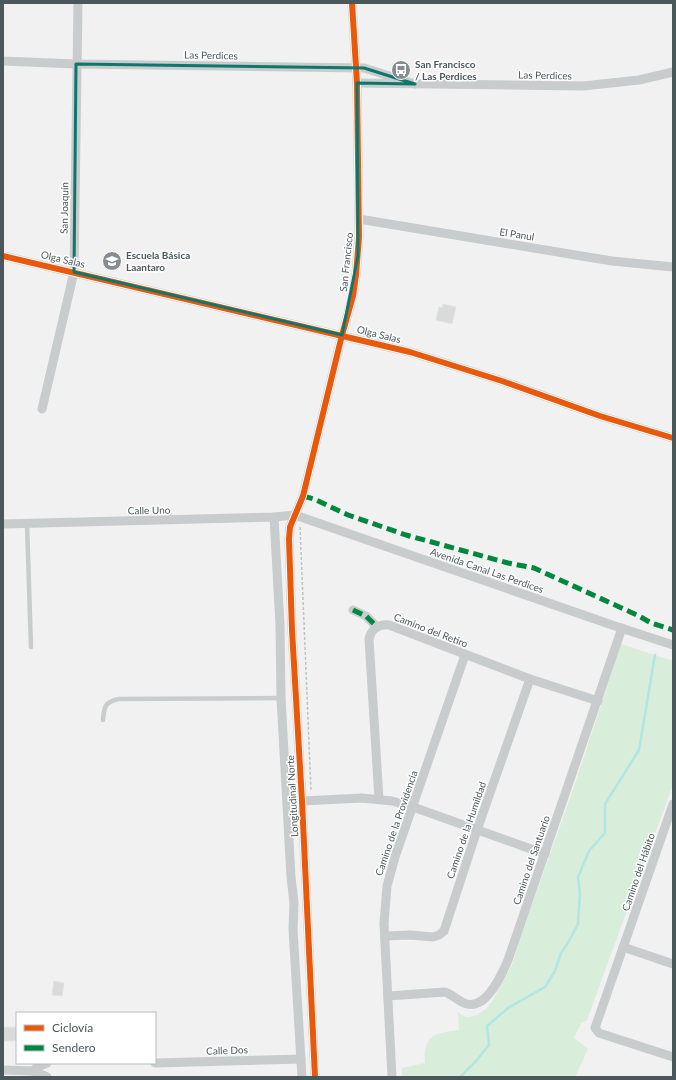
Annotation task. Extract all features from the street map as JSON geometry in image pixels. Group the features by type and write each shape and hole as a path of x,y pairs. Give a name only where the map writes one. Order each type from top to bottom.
{"street":[{"name":"San Joaquín","path":"42,409 74,272 78,3"},
{"name":"San Francisco","path":"295,515 304,496 342,335 348,316 356,275 359,243 357,83 352,3"},
{"name":"Las Perdices","path":"3,61 76,64 364,68 415,84"},
{"name":"Las Perdices","path":"357,83 583,86 639,80 673,72"},
{"name":"El Panul","path":"359,219 612,261 673,267"},
{"name":"Olga Salas","path":"3,256 342,335 440,361 502,381 600,416 673,438"},
{"name":"Calle Uno","path":"3,524 274,518 295,515"},
{"name":"Avenida Canal Las Perdices","path":"295,515 622,628 673,644"},
{"name":"Longitudinal Norte","path":"295,515 290,527 289,539 292,630 315,1077"},
{"name":"Longitudinal Norte","path":"274,518 280,625 281,698 291,877 294,903 293,929 302,1077"},
{"path":"353,610 366,616 377,626 372,632 370,639 379,799"},
{"name":"Camino del Retiro","path":"377,626 389,625 530,679 598,701"},
{"name":"Camino del Santuario","path":"388,996 445,992 469,1004 477,1004 484,999 498,981 506,965 545,854 622,628"},
{"name":"Camino de la Providencia","path":"392,1077 384,912 387,886 395,857 465,655"},
{"name":"Camino de la Humildad","path":"385,936 410,935 433,937 442,934 446,927 477,830 530,679"},
{"path":"302,801 362,798 392,801 413,807 545,854"},
{"name":"Camino del Hábito","path":"673,804 595,1028 599,1033 673,1057"},
{"path":"623,947 673,964"},
{"name":"Calle Dos","path":"156,1063 300,1059"},
{"path":"33,1071 37,1067 45,1064"},
{"path":"3,1070 33,1071 47,1077"}],"lane":[{"path":"27,524 31,648"},
{"path":"103,720 106,704 112,700 119,699 281,698"}],"highlighted area":[{"path":"76,64 364,68 415,84 357,83 358,256 342,335 74,272"}],"green space":[{"path":"621,644 673,661 673,785 587,1020 581,1023 574,1038 588,1049 575,1077 402,1077 402,1068 425,1063 425,1049 431,1038 444,1032 459,1030 458,1012 463,1016 468,1017 477,1015 486,1009 493,1000 512,965 575,784"}],"building":[{"path":"443,304 456,307 452,324 436,320 439,307 442,308"},
{"path":"54,981 64,983 62,996 52,995"},
{"path":"3,1027 16,1027 16,1041 3,1041"}],"waterway":[{"path":"460,1077 489,1045 487,1026 508,1008 545,987 555,971 561,953 578,924 580,894 578,877 589,851 605,833 605,804 639,750 655,655"}],"marked path":[{"path":"303,496 314,499 348,515 406,535 508,563 534,568 639,616 651,623 673,630"},
{"path":"353,610 366,616 377,627"}],"cycle path":[{"path":"315,1077 292,630 289,539 290,527 303,496 342,335 353,296 356,275 359,237 357,83 352,3"},
{"path":"3,256 410,352 502,381 600,416 673,438"}],"place":[{"name":"San Francisco / Las Perdices","path":"401,70"},
{"name":"Escuela Básica Laantaro","path":"112,261"}]}
